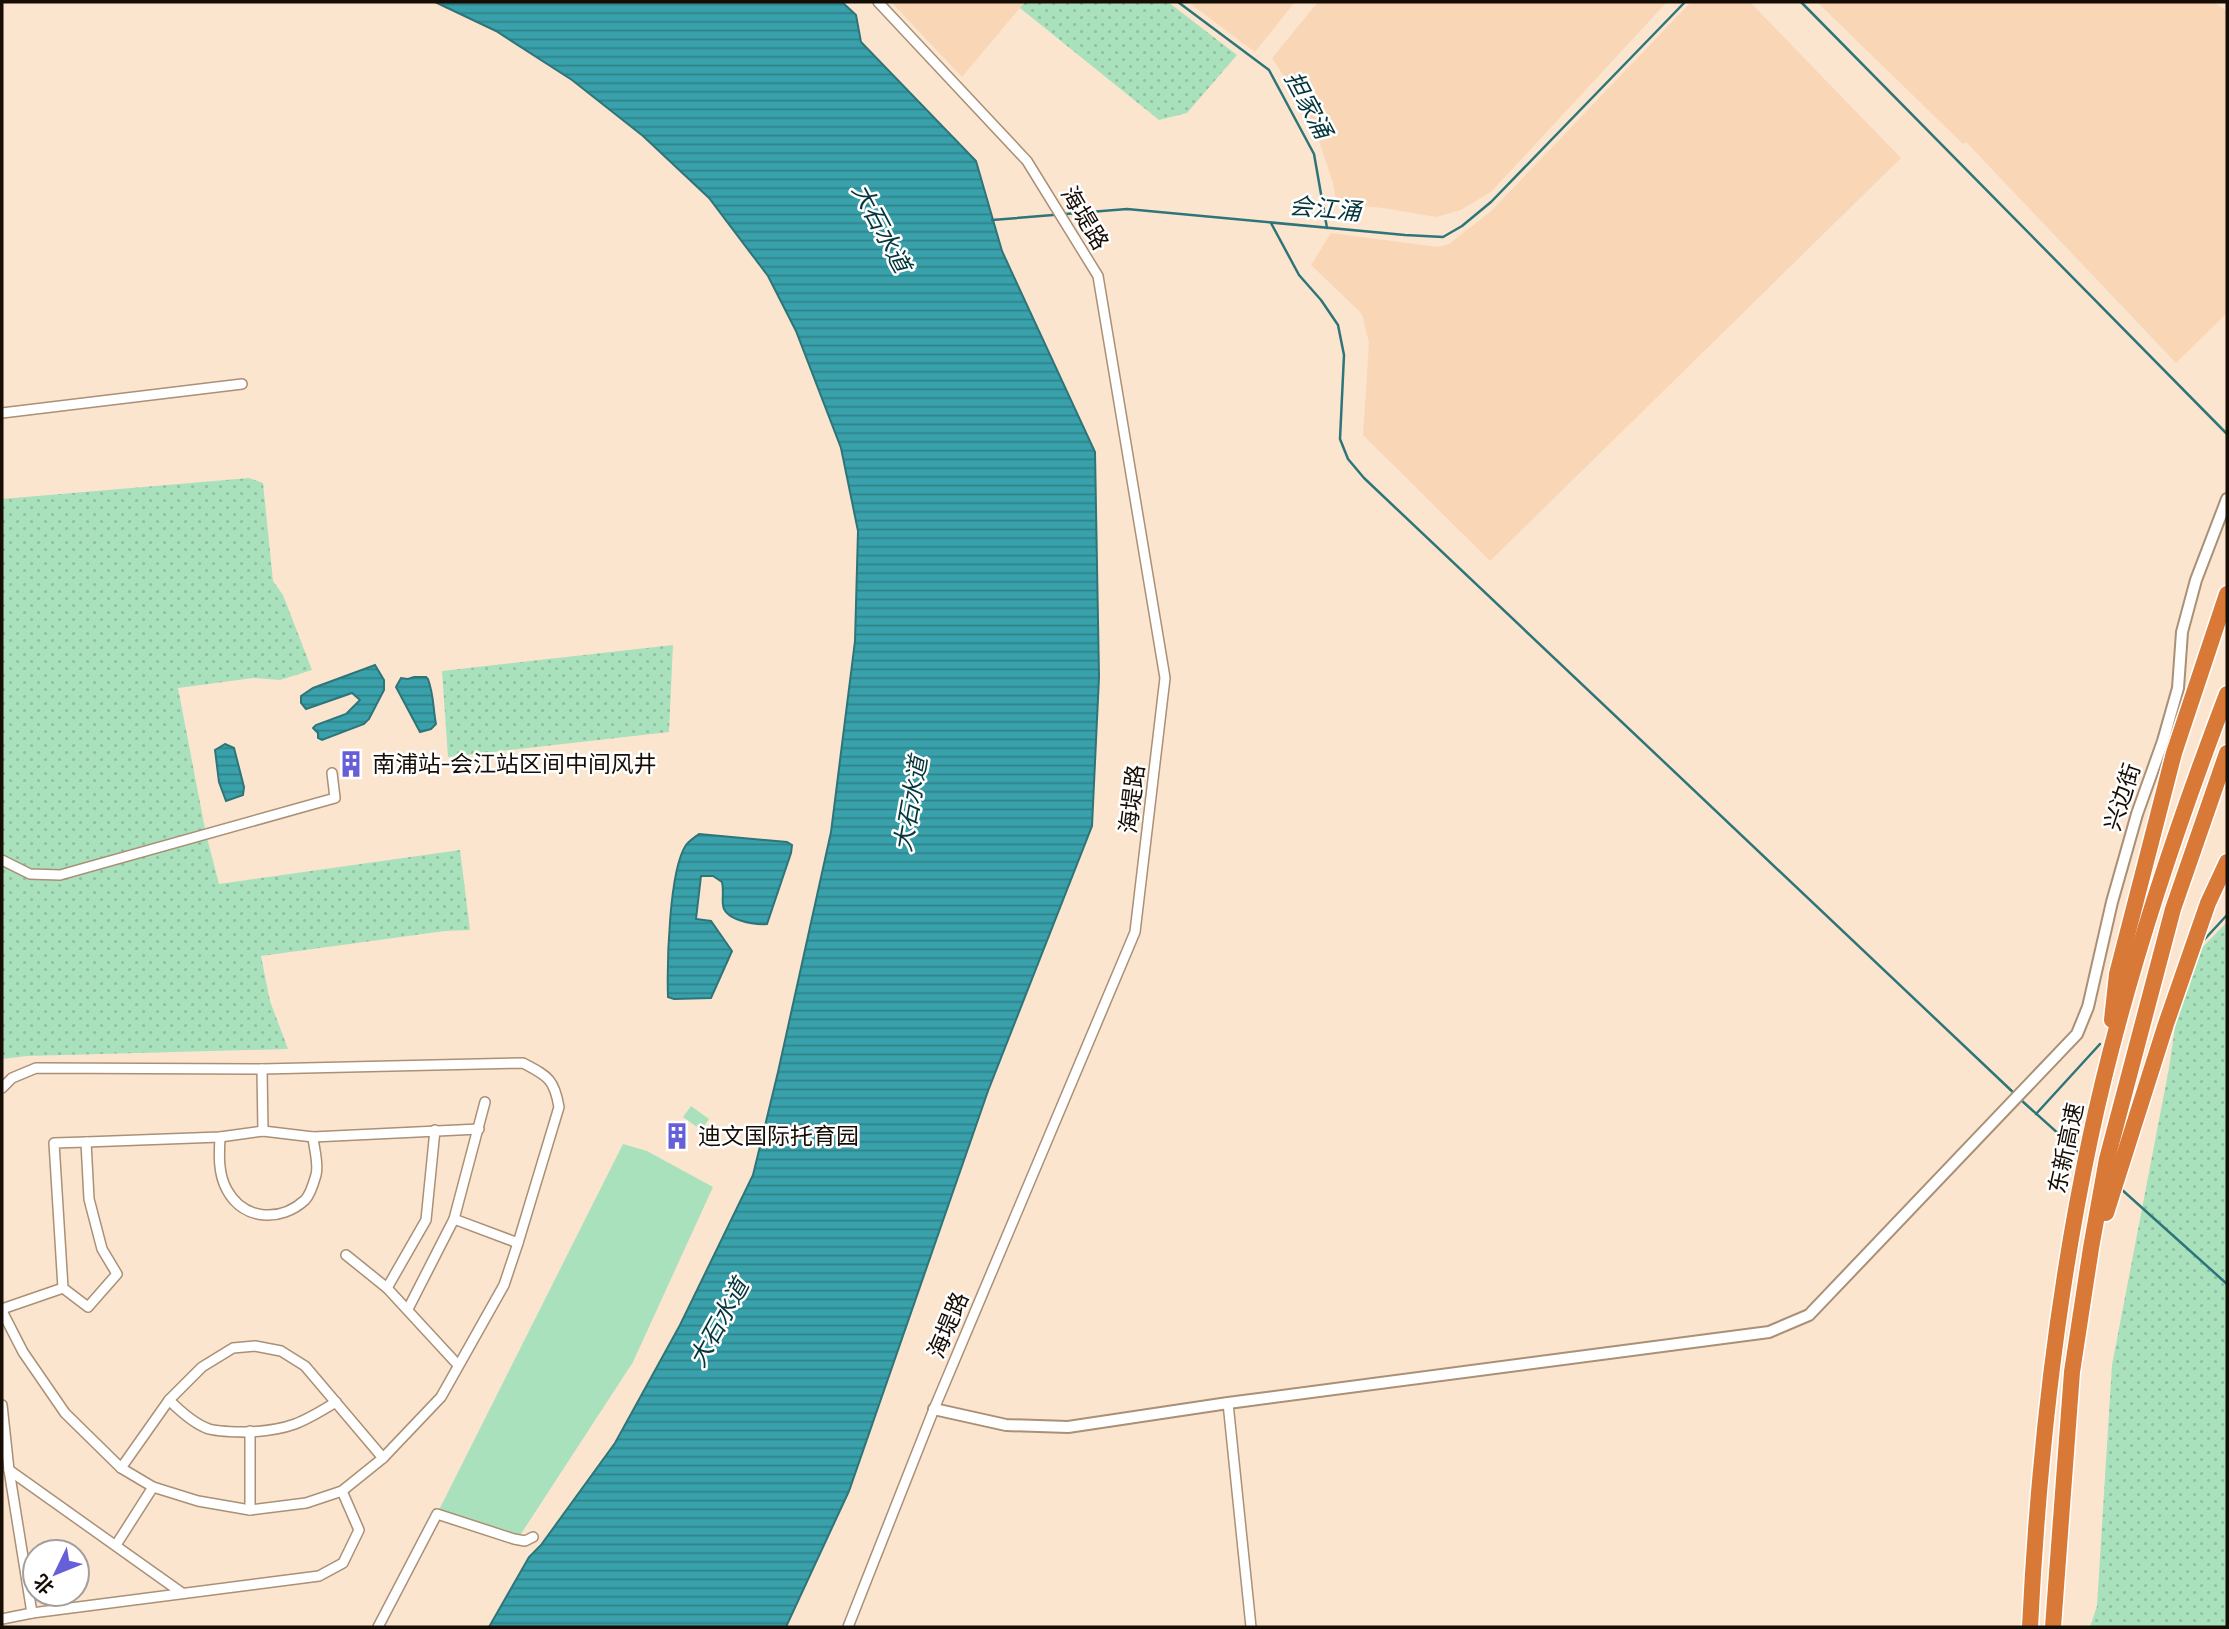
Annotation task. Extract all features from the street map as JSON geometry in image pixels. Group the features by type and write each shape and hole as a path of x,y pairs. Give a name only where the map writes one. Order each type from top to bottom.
{"highway":[{"path":"2108,1062 2117,974 2174,753 2227,594"},
{"name":"东新高速","path":"2030,1627 2034,1552 2055,1349 2090,1138 2108,1062 2147,924 2171,848 2227,694"},
{"name":"东新高速","path":"2053,1627 2073,1372 2107,1159 2169,921 2227,752"},
{"path":"2087,1272 2166,1024 2208,903 2227,862"}],"street":[{"name":"海堤路","path":"848,1627 934,1409 1135,932 1166,678 1098,276 1027,160 878,2"},
{"path":"2,414 242,384"},
{"name":"兴边街","path":"934,1409 1006,1425 1068,1427 1228,1403 1769,1332 1809,1315 2077,1034 2088,1007 2112,902 2137,814 2163,741 2178,688 2182,632 2196,580 2227,499"},
{"path":"2,860 30,874 60,875 335,798 332,773"},
{"path":"2,1088 12,1078 36,1068 262,1069 498,1062 523,1063 543,1074 556,1088 559,1107 504,1286 441,1397 383,1458 342,1491 306,1503 250,1510 198,1501 153,1487 121,1468 65,1413 23,1352 2,1310 64,1288"},
{"path":"262,1069 263,1130"},
{"path":"408,1309 454,1219 485,1102"},
{"path":"86,1142 89,1199 103,1249 117,1274 88,1307 64,1288 54,1143 220,1137 263,1130 313,1137 479,1129"},
{"path":"387,1289 426,1220 435,1130"},
{"path":"220,1137 219,1166 227,1191 242,1208 263,1216 283,1214 307,1198 317,1172 313,1137"},
{"path":"454,1219 519,1243"},
{"path":"346,1255 408,1309 458,1365"},
{"path":"121,1468 169,1400 202,1367 233,1348 255,1346 281,1351 305,1366 383,1458"},
{"path":"169,1400 184,1415 209,1429 250,1432 278,1430 308,1420 336,1402"},
{"path":"1228,1403 1251,1627"},
{"path":"2,1405 9,1469 32,1613"},
{"path":"250,1432 250,1510"},
{"path":"9,1469 182,1593"},
{"path":"116,1545 153,1487"},
{"path":"2,1619 319,1576 343,1563 359,1530 342,1491"},
{"path":"378,1627 437,1514 514,1539 525,1541 533,1536"}],"shaded area":[{"path":"891,2 1025,2 962,77"},
{"path":"1188,2 1295,2 1255,52"},
{"path":"1318,2 1667,2 1491,192 1461,210 1436,217 1337,204 1316,132 1302,104 1272,58"},
{"path":"1691,2 1750,2 1901,158 1490,561 1363,435 1369,343 1362,314 1311,265 1331,233 1438,247 1449,244 1490,212"},
{"path":"1817,2 2214,2 2227,11 2227,313 2176,363 1966,142 1963,144"}],"green space":[{"path":"1025,2 1168,2 1237,55 1187,113 1159,120 1020,8"},
{"path":"249,478 263,483 273,581 283,595 312,670 280,680 253,678 178,688 206,834 219,884 460,850 470,930 261,956 270,1001 288,1049 27,1056 2,1059 2,499"},
{"path":"673,645 669,732 448,757 442,671"},
{"path":"2227,922 2227,1627 2090,1627 2097,1606 2112,1365 2169,1068 2184,966"},
{"path":"691,1106 709,1119 701,1130 683,1117"},
{"path":"623,1144 647,1151 713,1187 633,1362 519,1537 437,1514"}],"water":[{"name":"大石水道","path":"435,2 842,2 856,15 861,42 976,161 1002,251 1095,452 1099,677 1092,826 988,1091 849,1491 786,1627 489,1627 529,1557 541,1545 615,1443 680,1325 753,1175 831,832 855,641 858,531 841,448 796,331 768,276 709,198 643,136 572,80 496,31"},
{"path":"375,665 384,680 384,690 369,719 364,724 322,740 318,738 318,733 313,728 316,725 346,714 360,700 352,693 306,709 301,703 301,696 313,688"},
{"path":"401,678 428,679 436,724 431,729 420,732 396,687"},
{"path":"225,744 234,748 244,787 243,795 226,801 219,782 215,750"},
{"path":"699,834 787,842 792,845 791,853 767,924 755,924 728,914 723,905 722,882 713,876 701,876 696,919 711,921 732,951 711,998 674,999 668,997 668,982 676,875 686,845"}],"waterway":[{"name":"担家涌","path":"1178,2 1269,70 1314,154 1327,228"},
{"name":"会江涌","path":"992,220 1127,209 1443,237 1462,226 1491,202 1685,2"},
{"path":"1801,2 2227,434"},
{"path":"1271,223 1299,275 1338,325 1344,355 1340,439 1348,459 1364,478 2016,1095"},
{"path":"2203,941 2227,915"},
{"path":"2036,1114 2100,1044"},
{"path":"2021,1100 2081,1154"},
{"path":"2120,1188 2227,1284"}],"place":[{"name":"南浦站-会江站区间中间风井","path":"351,764"},
{"name":"迪文国际托育园","path":"677,1136"}]}
